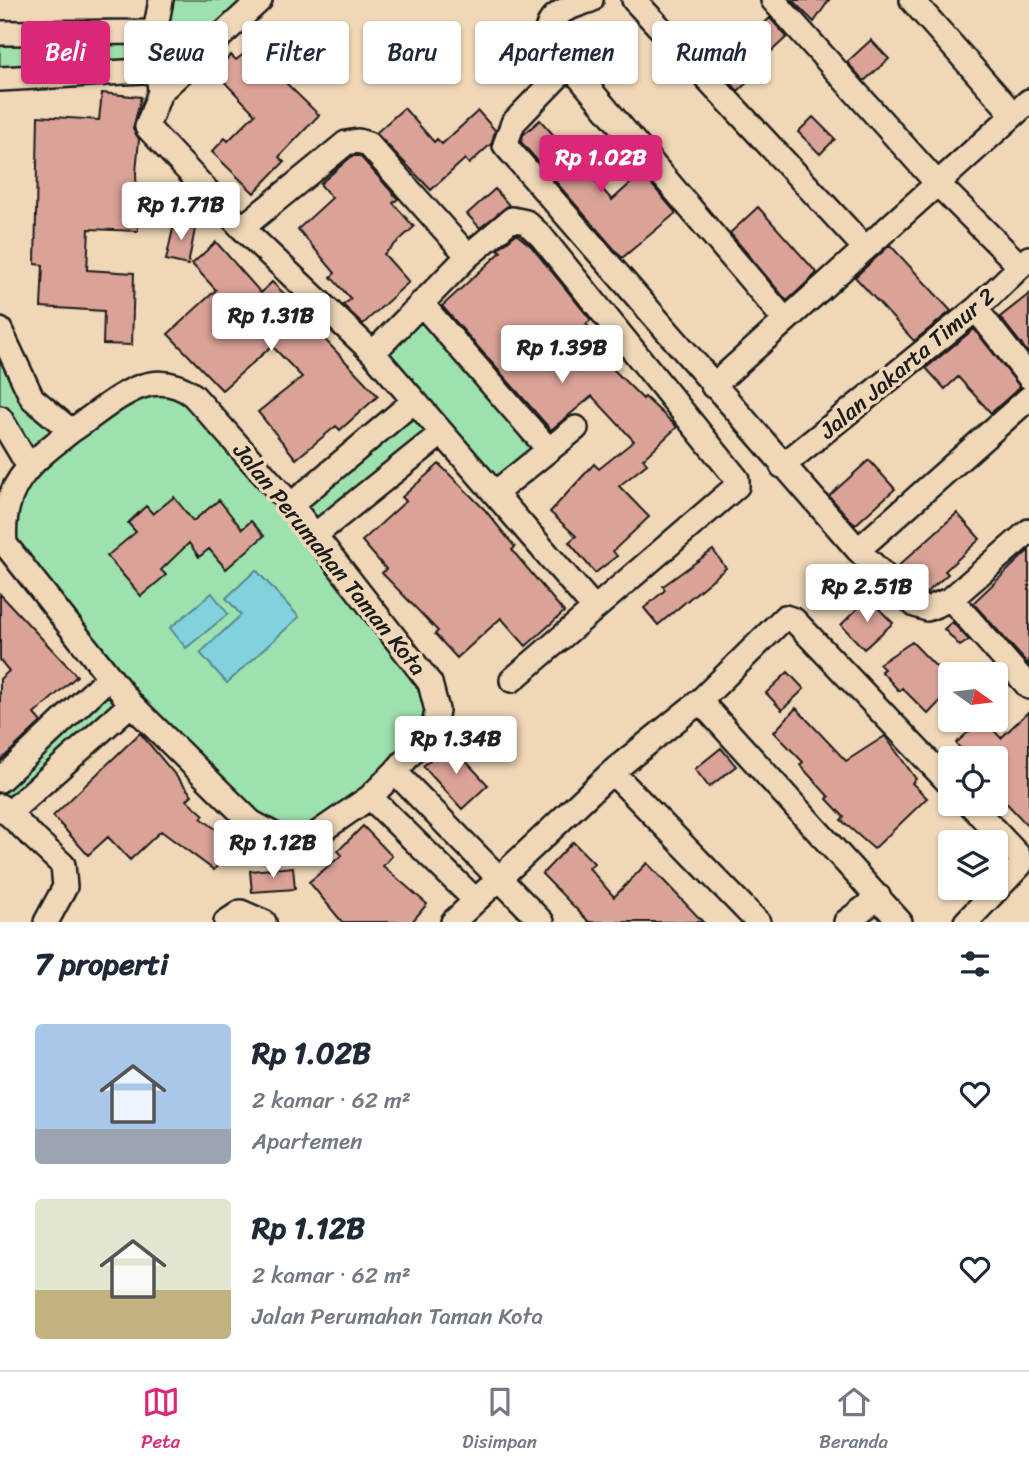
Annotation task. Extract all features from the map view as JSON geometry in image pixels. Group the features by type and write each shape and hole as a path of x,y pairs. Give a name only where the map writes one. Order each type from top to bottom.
{"street":[{"path":"157,21 161,0"},
{"path":"228,26 260,0"},
{"path":"551,21 561,12 591,0"},
{"path":"634,0 865,248"},
{"path":"773,0 937,183 1024,262"},
{"path":"713,386 1021,107 912,0"},
{"path":"0,33 124,32"},
{"path":"0,79 124,81"},
{"path":"159,84 147,127 242,228 373,353 594,608"},
{"path":"550,84 513,122 505,145 858,550 919,607 930,608 951,599 1028,533"},
{"path":"585,84 785,320"},
{"path":"242,228 346,143 358,141 368,144 468,256"},
{"path":"373,353 468,256 512,219 526,222 541,236 738,480 737,485 512,680"},
{"name":"Jalan Jakarta Timur 2","path":"782,466 976,309 1024,262"},
{"path":"421,303 550,450"},
{"path":"976,309 1029,377"},
{"path":"0,330 32,398 71,431"},
{"name":"Jalan Perumahan Taman Kota","path":"153,381 183,388 193,395 291,505 430,683 437,710 434,727 370,797 306,842 286,841 251,822 131,704 5,544 6,505 29,465 71,431 139,386 153,381"},
{"path":"858,550 1029,398"},
{"path":"291,505 414,401"},
{"path":"0,418 29,465"},
{"path":"495,493 576,428"},
{"path":"315,535 442,433"},
{"path":"951,599 1029,687"},
{"path":"453,922 612,772 701,701 785,617 792,618 938,771"},
{"path":"0,780 108,678"},
{"path":"701,701 900,922"},
{"path":"46,922 65,887 63,865 4,811 131,704"},
{"path":"395,772 542,922"},
{"path":"612,772 758,922"},
{"path":"370,797 475,900"},
{"path":"965,922 1021,864 1018,855 980,816"},
{"path":"846,922 879,897"},
{"path":"226,922 241,912 264,922"}],"green space":[{"path":"161,0 260,0 228,29 228,21 157,21"},
{"path":"110,32 124,32 124,72 110,73"},
{"path":"0,33 21,33 21,78 0,79"},
{"path":"160,84 169,84 160,92"},
{"path":"421,303 549,450 495,493 442,433 315,535 437,710 395,772 286,841 131,705 0,806 0,780 108,678 5,544 28,465 0,418 0,330 32,398 71,431 165,383 291,505 414,401 373,353"}],"water":[{"path":"256,570 299,617 227,683 200,653 241,615 226,598"},
{"path":"212,593 228,614 186,648 170,628"}],"building":[{"path":"792,0 829,0 814,22"},
{"path":"770,18 787,37 771,52 771,21 767,21"},
{"path":"871,40 889,59 864,81 847,62"},
{"path":"231,55 236,60 242,55 242,84 287,84 319,115 279,157 284,162 254,193 212,152 225,138 228,141 255,114 226,84 228,58"},
{"path":"732,84 746,84 738,91"},
{"path":"102,93 141,97 133,129 139,139 136,173 138,231 89,229 87,270 134,273 132,345 103,344 104,311 41,307 43,265 35,264 38,116 99,120"},
{"path":"404,108 434,142 437,139 442,144 478,111 495,130 492,143 469,164 465,159 431,190 376,133"},
{"path":"813,117 835,139 820,154 798,132"},
{"path":"540,120 612,200 642,173 676,213 622,258 521,142 523,135"},
{"path":"352,156 360,156 398,199 393,203 414,227 384,254 409,282 363,324 343,305 351,299 331,277 335,273 298,229 332,198 320,184"},
{"path":"495,189 509,205 480,228 467,214"},
{"path":"758,207 817,273 787,301 730,233"},
{"path":"175,220 196,224 188,265 166,260"},
{"path":"516,234 531,246 591,320 586,324 617,358 609,365 643,399 645,397 677,427 643,459 647,464 619,486 649,517 613,551 617,556 595,573 569,542 576,536 550,512 594,464 599,469 634,441 592,396 551,430 442,306 501,252 498,249"},
{"path":"216,242 261,293 272,282 304,313 308,310 321,323 315,329 378,396 340,430 336,426 296,459 258,412 302,377 272,346 222,390 168,334 216,290 192,264"},
{"path":"890,245 951,311 914,341 855,277"},
{"path":"1029,294 1029,354 1000,317"},
{"path":"974,329 1020,387 991,413 958,377 945,389 926,368"},
{"path":"869,460 895,489 855,525 829,496"},
{"path":"439,464 485,510 515,547 512,550 564,612 526,646 501,618 457,658 435,634 438,631 382,573 386,569 362,541 406,501 402,497"},
{"path":"174,497 193,521 219,500 242,529 251,521 264,536 226,569 209,549 199,557 189,543 161,570 166,575 141,596 107,556 136,532 128,523 146,506 153,514"},
{"path":"957,513 980,539 945,571 948,574 925,594 922,593 896,568"},
{"path":"713,550 726,568 658,625 644,608 665,590 663,586"},
{"path":"1029,550 1029,665 973,603"},
{"path":"0,594 77,676 34,714 41,722 0,761 0,679 9,671 0,660"},
{"path":"868,598 893,623 864,649 841,625"},
{"path":"952,622 969,640 960,646 944,629"},
{"path":"912,642 938,669 938,704 928,714 902,688 899,691 881,671 884,669 879,664"},
{"path":"788,672 804,689 782,710 766,693"},
{"path":"796,708 846,761 885,736 916,779 912,783 927,798 874,849 841,820 844,817 800,765 803,762 774,732"},
{"path":"1029,711 1029,827 1008,805 1008,746 958,746 956,743 968,732 995,732 1001,738"},
{"path":"140,733 192,795 187,800 204,815 201,818 234,843 214,870 161,831 130,860 108,837 88,855 53,816"},
{"path":"449,743 488,785 462,809 423,766"},
{"path":"721,748 736,766 709,787 695,769"},
{"path":"363,826 392,856 383,866 427,904 412,922 342,922 309,882 342,855 338,851"},
{"path":"573,842 594,863 589,868 614,897 647,863 703,922 589,922 542,874"},
{"path":"293,867 295,889 252,892 250,871"}]}
